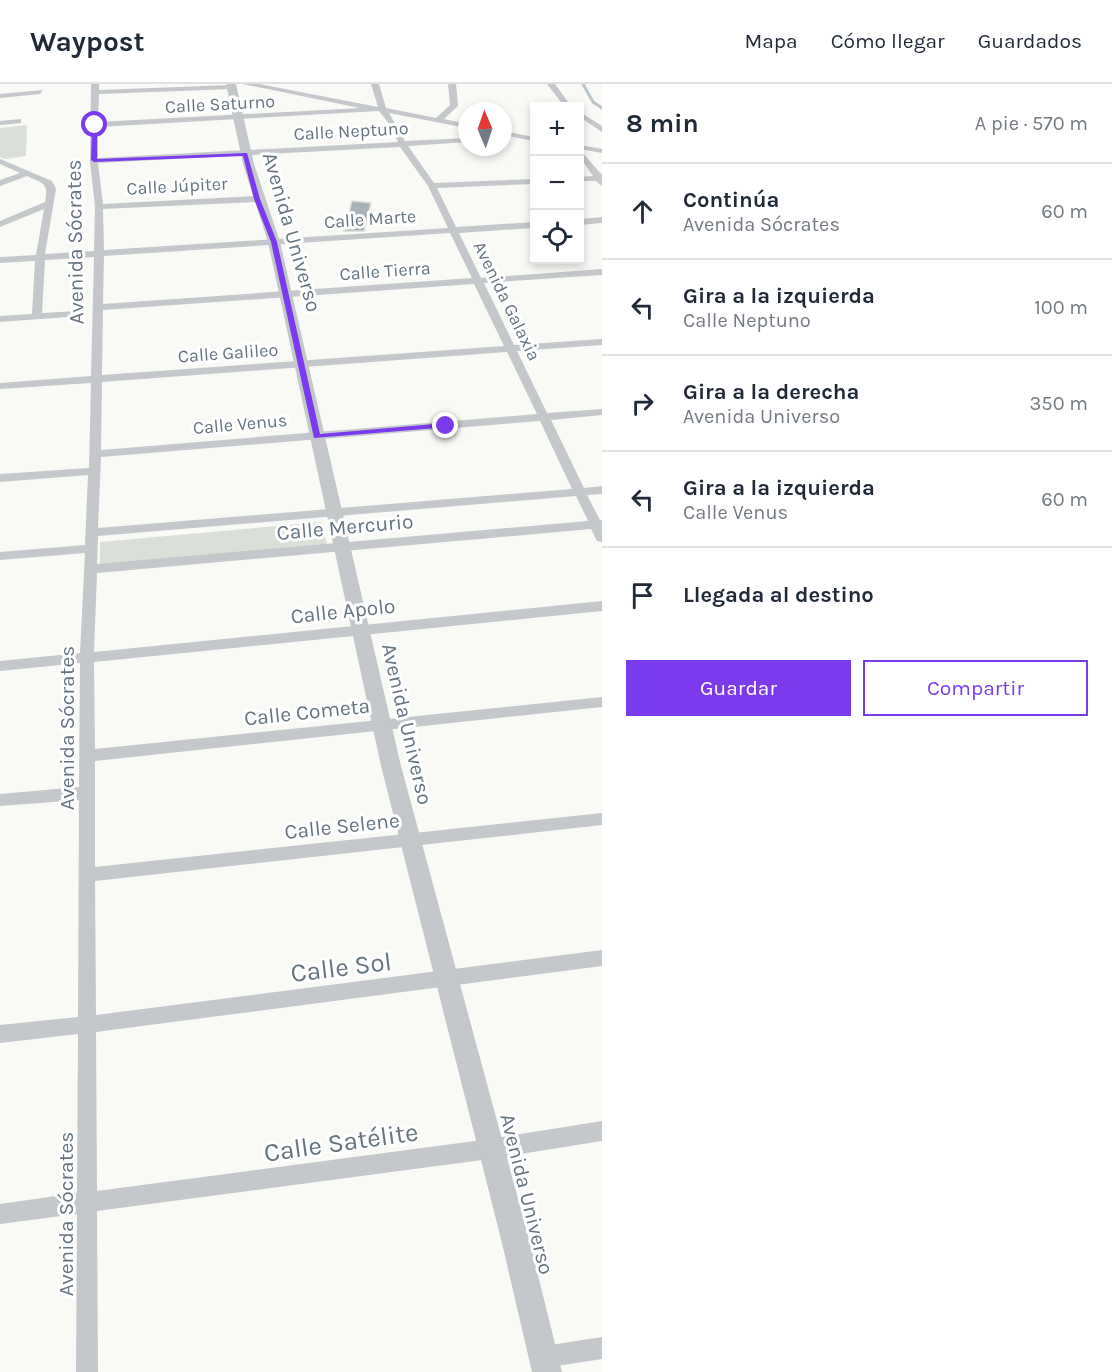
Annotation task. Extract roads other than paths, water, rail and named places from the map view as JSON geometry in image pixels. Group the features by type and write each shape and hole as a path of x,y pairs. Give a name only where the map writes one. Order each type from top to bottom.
{"street":[{"name":"Avenida Galaxia","path":"375,84 382,109 394,125 403,145 432,186 543,417 599,525 602,538"},
{"path":"438,120 454,106 452,84"},
{"path":"551,84 565,102"},
{"path":"95,88 237,85 458,124"},
{"name":"Avenida Universo","path":"237,85 237,118 245,154 257,199 274,242 360,630 410,841 448,979 546,1365"},
{"name":"Avenida Sócrates","path":"87,1372 87,658 99,308 99,207 94,160 95,88"},
{"path":"0,96 40,92"},
{"name":"Calle Saturno","path":"95,125 382,109"},
{"path":"584,117 602,130"},
{"path":"0,123 18,121"},
{"path":"512,135 530,138"},
{"name":"Calle Neptuno","path":"94,160 245,154 458,141"},
{"path":"584,148 602,151"},
{"path":"582,156 601,180"},
{"path":"0,161 51,185 40,258 37,317"},
{"path":"0,183 27,172"},
{"path":"584,179 601,180"},
{"path":"432,186 530,181"},
{"name":"Calle Júpiter","path":"99,207 257,199"},
{"path":"0,224 48,204"},
{"path":"584,222 602,220"},
{"name":"Calle Marte","path":"0,260 530,225"},
{"name":"Calle Tierra","path":"99,308 602,272"},
{"path":"0,320 77,314"},
{"name":"Calle Galileo","path":"0,386 602,342"},
{"name":"Calle Venus","path":"0,478 95,462 317,436 602,412"},
{"name":"Calle Mercurio","path":"0,556 92,540 334,513 602,490"},
{"name":"Calle Mercurio","path":"91,569 599,525"},
{"name":"Calle Apolo","path":"0,666 602,606"},
{"name":"Calle Cometa","path":"87,756 602,702"},
{"path":"0,800 87,793"},
{"name":"Calle Selene","path":"87,875 602,819"},
{"name":"Calle Sol","path":"0,1035 602,958"},
{"name":"Calle Satélite","path":"0,1214 490,1149 602,1131"},
{"path":"546,1365 602,1348"}],"waterway":[{"path":"583,84 593,102 602,108"}]}
